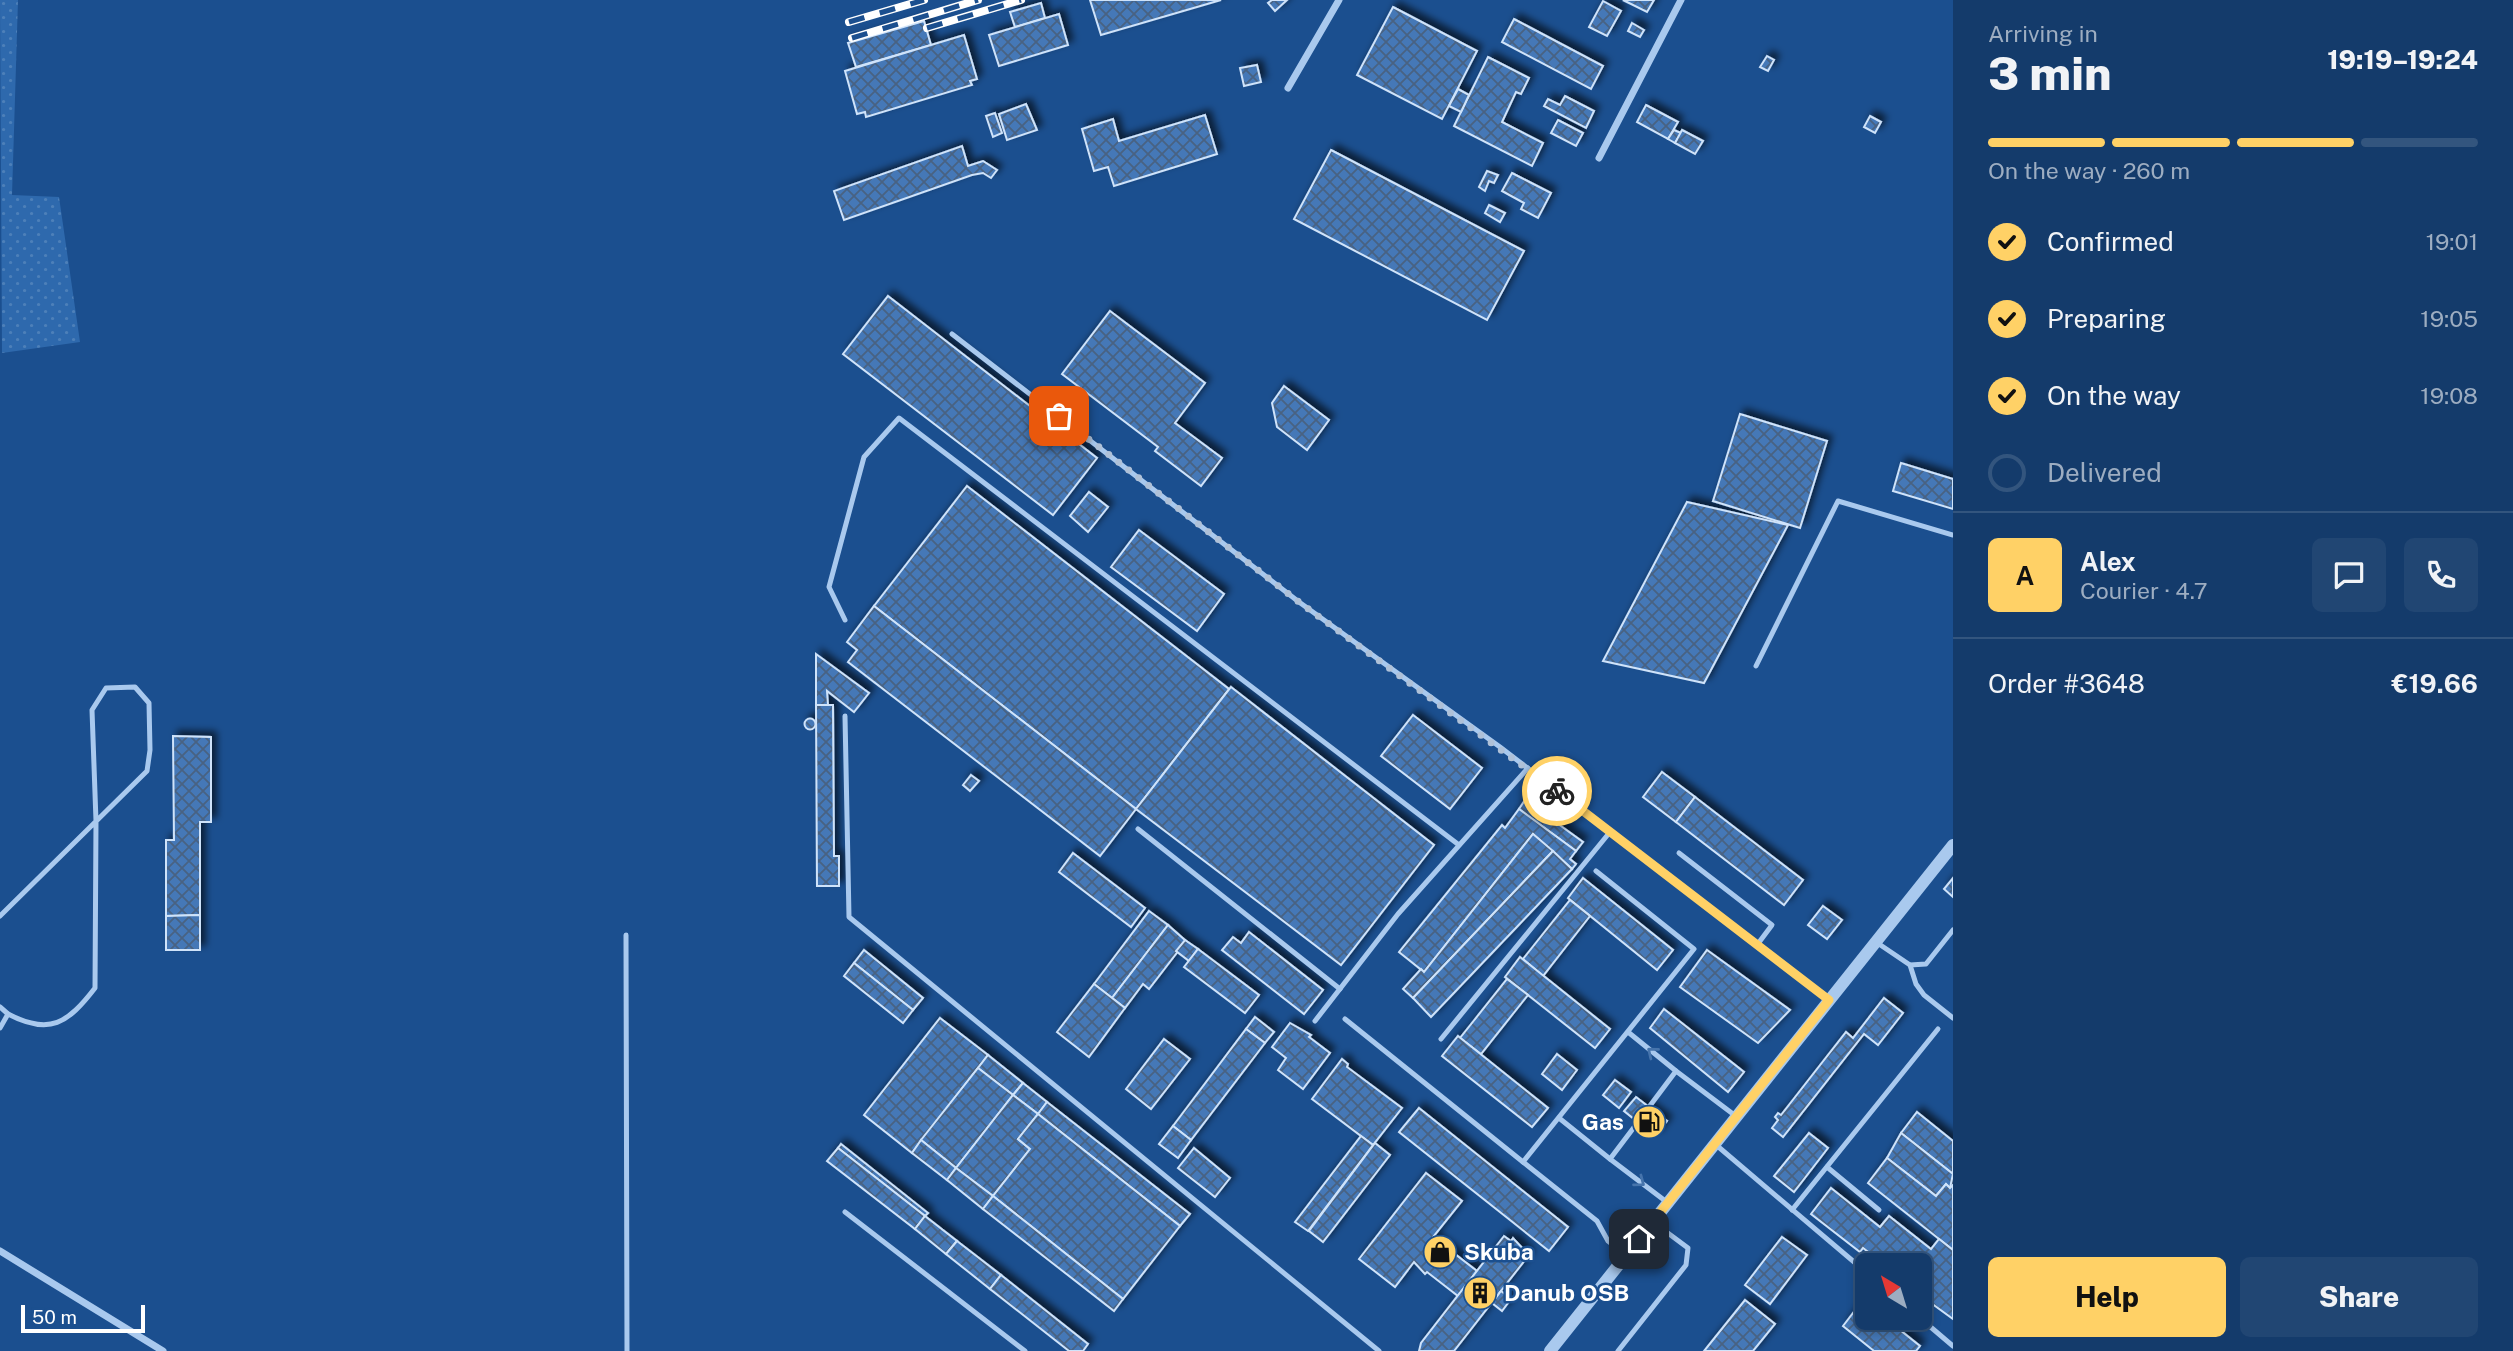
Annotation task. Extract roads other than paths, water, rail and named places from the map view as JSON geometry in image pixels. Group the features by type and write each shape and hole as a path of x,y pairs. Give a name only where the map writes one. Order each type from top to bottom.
{"street":[{"path":"1288,88 1339,0"},
{"path":"1599,158 1681,0"},
{"path":"1550,1351 1953,845"},
{"path":"0,1251 163,1351"}],"lane":[{"path":"952,334 1299,602 1528,768 1829,1000"},
{"path":"845,620 829,587 864,457 899,418 1459,845"},
{"path":"1756,666 1838,501 1953,535"},
{"path":"0,916 96,821 147,771 150,750 149,703 135,687 106,688 92,710 96,821 95,988 80,1007 53,1025 32,1027 0,1007"},
{"path":"845,716 849,917 1379,1351"},
{"path":"1315,1021 1398,914 1528,768"},
{"path":"1138,829 1340,989"},
{"path":"1441,1039 1610,832"},
{"path":"1679,853 1772,925 1757,945"},
{"path":"1523,1162 1695,949 1596,871"},
{"path":"1876,942 1910,965 1926,964 1953,930"},
{"path":"626,935 627,1351"},
{"path":"1910,965 1916,985 1924,995 1953,1018"},
{"path":"0,1028 8,1014"},
{"path":"1345,1019 1597,1221 1608,1241 1626,1255"},
{"path":"1793,1210 1938,1029"},
{"path":"1628,1032 1737,1117"},
{"path":"1649,1107 1676,1071"},
{"path":"1559,1118 1668,1203"},
{"path":"1610,1159 1638,1122"},
{"path":"1715,1144 1855,1263"},
{"path":"1827,1167 1879,1210"},
{"path":"845,1212 1025,1351"},
{"path":"1618,1351 1686,1265 1688,1248 1653,1222"},
{"path":"1932,1328 1953,1346"}],"railway":[{"path":"849,22 924,0"},
{"path":"852,38 978,0"},
{"path":"927,28 1021,0"}],"place":[{"name":"Gas","path":"1649,1122"},
{"name":"Skuba","path":"1440,1252"},
{"name":"Danub OSB","path":"1480,1293"}]}
